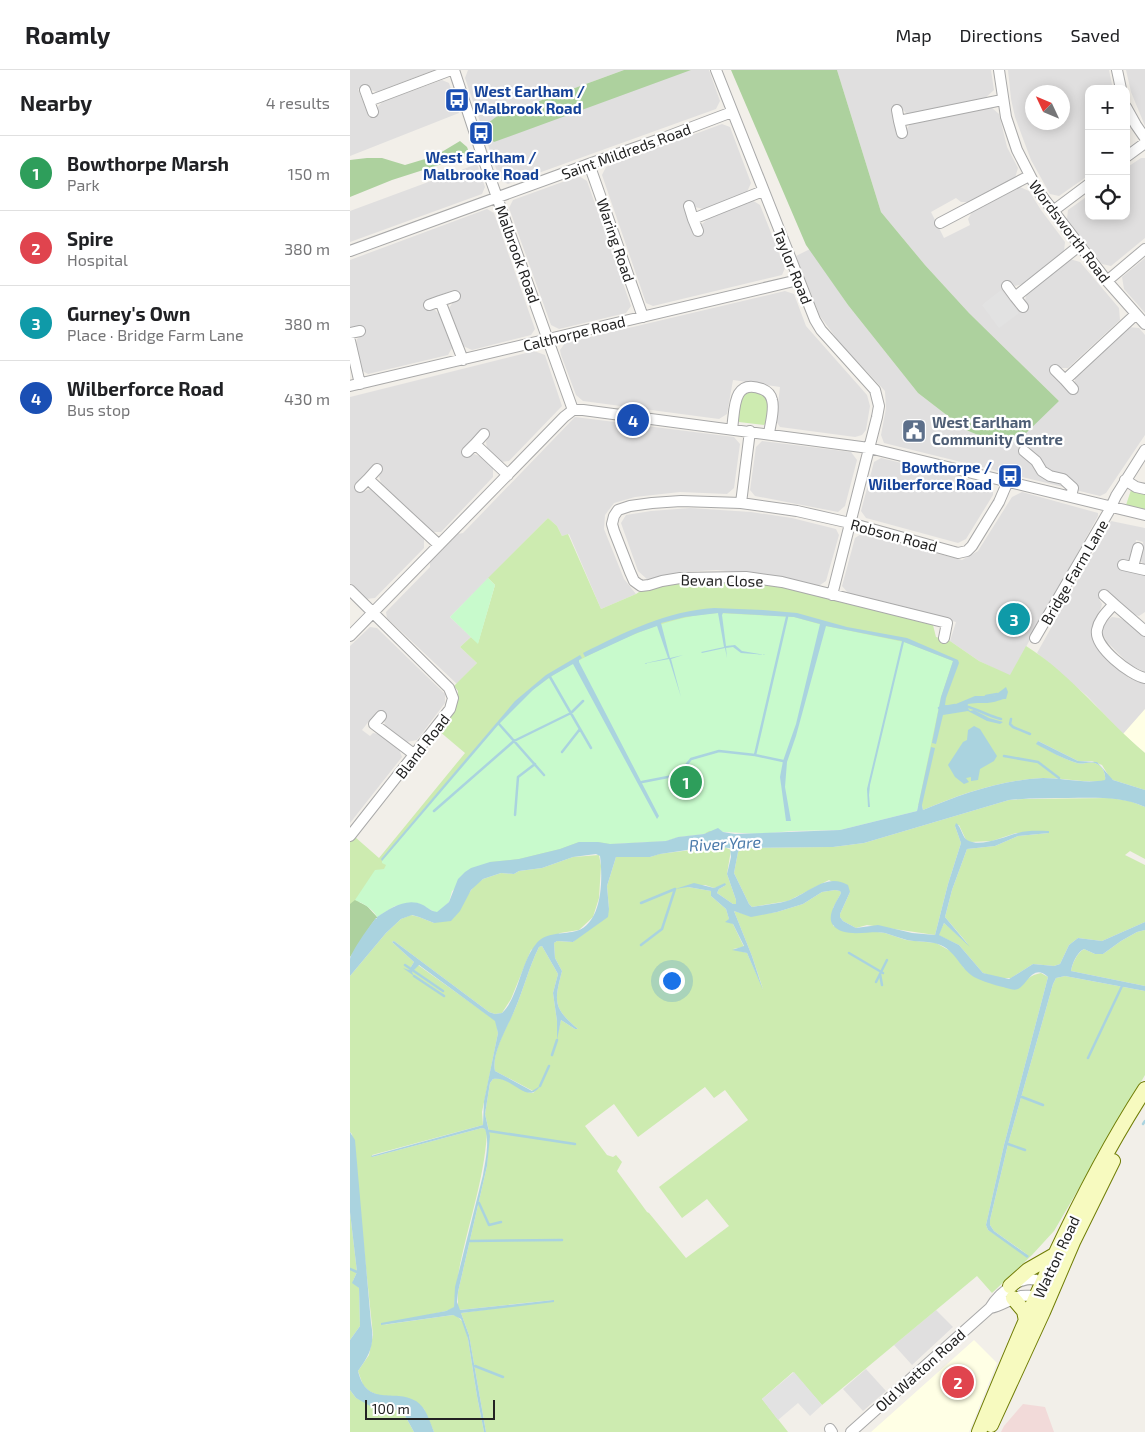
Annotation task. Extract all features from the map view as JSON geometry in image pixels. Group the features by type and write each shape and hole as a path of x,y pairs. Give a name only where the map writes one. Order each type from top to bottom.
{"main road":[{"name":"Watton Road","path":"979,1432 1026,1321 1042,1291 1056,1254 1106,1155 1145,1089"},
{"name":"Watton Road","path":"988,1432 1043,1312 1057,1276 1120,1146 1145,1100"},
{"path":"1026,1321 1024,1311 1012,1292 1028,1270 1056,1254"}],"street":[{"path":"368,101 452,70"},
{"name":"Malbrook Road","path":"452,70 573,410"},
{"name":"Taylor Road","path":"716,70 798,280 821,330 877,394 879,406 869,448"},
{"name":"Wordsworth Road","path":"999,70 1006,117 1017,150 1029,176 1052,211 1107,281 1145,324"},
{"path":"1117,70 1120,85"},
{"path":"365,90 372,112"},
{"path":"899,120 1002,100"},
{"path":"897,110 902,133"},
{"name":"Saint Mildreds Road","path":"350,251 732,112"},
{"path":"1130,114 1145,138"},
{"path":"1130,153 1145,143"},
{"name":"Waring Road","path":"589,164 643,317"},
{"path":"940,223 1029,176"},
{"path":"1052,211 1085,187"},
{"path":"693,219 763,191"},
{"path":"689,206 698,230"},
{"path":"1015,297 1080,246"},
{"path":"1107,281 1145,249"},
{"name":"Calthorpe Road","path":"355,385 798,280"},
{"path":"1007,286 1023,307"},
{"path":"429,305 455,296"},
{"path":"440,301 463,360"},
{"path":"1064,380 1135,314"},
{"path":"350,341 355,385"},
{"path":"1055,370 1073,388"},
{"path":"732,429 735,401 739,392 746,387 753,387 769,393 772,399 769,434"},
{"path":"350,636 564,416 573,410 750,431 869,448 1145,515"},
{"path":"740,503 750,431"},
{"path":"466,452 484,434"},
{"path":"475,444 508,475"},
{"path":"832,595 869,448"},
{"name":"Bridge Farm Lane","path":"1035,638 1125,480 1145,450"},
{"path":"1024,451 1036,461 1042,472 1070,479 1071,496"},
{"path":"360,487 377,469"},
{"path":"368,479 438,545"},
{"path":"1125,480 1145,489"},
{"name":"Robson Road","path":"641,586 634,581 612,524 618,510 630,506 652,502 740,503 797,511 850,523 958,553 967,551 972,546 1004,493 1008,481"},
{"path":"1138,548 1128,566 1145,570"},
{"name":"Bevan Close","path":"641,586 680,578 746,577 782,582 947,623 944,638"},
{"path":"350,590 373,612"},
{"path":"1104,595 1143,625"},
{"path":"1114,604 1102,618 1096,631 1100,643 1128,671 1145,678"},
{"name":"Bland Road","path":"350,836 450,709 453,698 449,688 373,612"},
{"path":"374,724 415,755"},
{"path":"1043,1312 1042,1291 1057,1276"},
{"name":"Old Watton Road","path":"851,1432 990,1308 1026,1279 1042,1291"},
{"name":"Old Watton Road","path":"1012,1292 1024,1296 1042,1291"}],"shaded area":[{"path":"350,70 434,70 377,92 371,90 369,85 358,89 369,117 379,114 377,108 382,102 442,80 449,83 459,113 350,156"},
{"path":"468,70 624,70 496,117 691,70 709,70 720,101 716,109 508,184 500,180 465,78"},
{"path":"837,70 991,70 994,90 983,100 912,115 907,114 899,106 891,107 897,136 906,135 906,130 911,123 991,107 999,114 1007,147 1018,168 1015,178 969,202 961,202 956,198 931,212 944,238 970,225 968,219 972,212 1020,187 1029,191 1065,242 1064,252 1023,284 1015,286 1010,282 1003,288 1020,311 1027,305 1025,300 1027,293 1070,259 1080,262 1119,308 1120,320 1068,368 1061,368 1057,365 1051,371 1075,383 1075,377 1128,327 1139,328 1145,335 1145,435 1106,493 1100,496 884,443 881,435 886,408 885,391 839,342 820,316 796,256 810,249 848,305 918,393 966,430 990,440 1059,401 969,313 925,265 881,212"},
{"path":"1008,70 1109,70 1112,85 1085,85 1085,178 1059,196 1050,194 1031,160 1015,117"},
{"path":"1126,70 1145,70 1145,126 1131,92"},
{"path":"722,124 730,127 751,183 747,192 703,209 695,207 691,203 683,206 693,234 702,230 701,226 710,217 752,200 760,205 785,268 782,275 653,306 646,303 602,175 606,167"},
{"path":"1141,158 1145,158 1145,238 1111,266 1102,264 1067,219 1068,210 1085,198 1085,220 1130,220 1130,165"},
{"path":"477,164 485,187 482,194 350,242 350,211"},
{"path":"579,176 587,181 631,306 626,313 559,329 551,325 509,208 513,200"},
{"path":"487,209 494,213 535,329 531,335 472,350 463,346 449,308 456,298 453,290 425,301 428,310 435,310 441,316 452,348 448,355 368,374 361,370 356,344 357,339 364,333 361,325 350,328 350,260"},
{"path":"1145,258 1145,313 1124,289 1122,277"},
{"path":"1001,290 1019,313 999,328 982,305"},
{"path":"785,291 794,294 806,326 867,395 870,406 866,430 862,435 855,437 780,427 776,421 780,387 733,380 727,414 719,419 583,401 576,395 561,355 560,350 565,343"},
{"path":"534,351 545,355 562,406 509,461 501,462 487,448 488,436 482,429 461,450 468,457 474,454 482,457 493,468 493,477 441,532 431,532 381,483 379,476 382,469 375,463 354,485 362,492 370,489 375,491 424,539 424,548 375,598 366,599 350,583 350,397"},
{"path":"575,417 734,437 740,444 734,488 727,494 680,492 635,497 614,503 605,515 604,529 624,579 636,594 601,609 569,534 562,536 557,526 548,518 450,617 471,637 460,647 477,663 457,684 387,618 386,612 430,567 430,562 458,534 463,533"},
{"path":"762,441 851,452 857,460 845,506 838,512 755,496 750,490 756,447"},
{"path":"881,458 988,484 993,488 993,495 966,539 958,543 866,518 861,511 874,462"},
{"path":"1022,492 1098,513 1098,516 1010,676 979,661 950,641 956,622 849,594 842,586 855,538 861,534 962,560 978,551 1012,497"},
{"path":"690,508 751,512 792,518 836,529 839,535 826,581 817,587 766,575 717,570 679,572 648,580 638,571 621,523 626,515"},
{"path":"1111,521 1145,528 1145,566 1139,559 1143,542 1136,540 1130,570 1145,574 1145,612 1139,616 1132,614 1106,591 1099,599 1102,604 1091,630 1092,637 1099,650 1129,678 1145,684 1145,753 1123,734 1087,696 1037,653"},
{"path":"1112,617 1126,621 1143,636 1145,635 1145,672 1130,665 1107,642 1103,634 1103,627"},
{"path":"370,627 377,628 445,694 445,703 417,740 407,742 385,725 384,720 386,717 377,711 362,730 370,736 373,733 379,734 399,749 402,757 350,823 350,646"},
{"path":"1145,709 1145,753 1123,734"},
{"path":"936,1310 953,1327 912,1365 894,1345"},
{"path":"974,1340 997,1363 969,1432 871,1432"},
{"path":"866,1369 886,1391 863,1411 843,1389"},
{"path":"794,1372 822,1405 810,1416 798,1403 778,1420 762,1399"},
{"path":"1023,1404 1045,1407 1054,1432 1001,1432"}],"green space":[{"path":"624,70 691,70 494,142 489,137 486,129 488,123 496,117"},
{"path":"731,70 837,70 881,212 925,265 969,313 1059,401 1023,436 1011,442 990,440 966,430 918,393 848,305 806,245"},
{"path":"460,141 467,147 470,155 392,180 350,197 350,160 382,158 405,165 435,156"},
{"path":"750,390 766,396 769,411 764,425 739,422 737,418 738,398"},
{"path":"1131,490 1145,493 1145,510 1126,505"},
{"path":"548,518 557,526 562,536 568,534 601,609 642,590 674,584 753,583 783,587 933,625 936,637 950,641 979,661 1010,675 1026,646 1073,683 1145,753 1145,790 1113,780 1102,765 1092,761 1078,761 1038,741 1037,744 1067,759 1080,763 1092,762 1097,764 1104,771 1105,781 1027,779 982,789 923,810 922,805 678,837 666,841 610,844 350,904 350,839 355,837 379,858 465,753 439,731 452,712 458,697 458,691 454,686 477,663 460,647 471,637 478,643 495,585 488,578"},
{"path":"488,578 495,585 478,644 450,617"},
{"path":"718,613 794,617 826,626 904,642 953,661 941,697 917,811 840,830 759,834 709,831 704,834 678,837 666,841 610,844 579,842 560,849 519,859 490,862 452,891 449,902 437,913 417,903 395,906 377,917 365,905 355,900 375,870 384,869 386,865 382,861 445,786 508,714 535,688 577,662 633,635 680,619"},
{"path":"1110,798 1130,801 1145,807 1145,859 1130,851 1125,855 1145,865 1145,922 1102,941 1078,938 1069,945 1060,964 1054,966 1033,964 1011,978 999,978 983,973 959,945 938,935 944,923 968,944 945,917 952,890 967,849 995,846 1018,836 1049,833 1016,833 992,841 970,842 966,840 959,825 955,826 961,843 935,935 867,925 856,928 843,921 840,917 850,892 829,880 788,901 752,907 734,873 738,852 742,848 833,847 864,843 1009,800"},
{"path":"715,847 724,847 731,850 727,874 736,904 733,904 717,893 719,889 726,885 714,888 705,885 679,888 688,887 711,891 711,896 726,909 730,922 733,924 744,947 733,949 747,953 763,989 734,911 751,916 777,912 803,904 822,892 835,890 841,893 833,908 833,926 885,933 906,940 936,943 954,953 964,968 1019,988 1034,975 1041,973 1048,977 1004,1145 986,1225 988,1230 1028,1255 994,1231 990,1225 990,1220 1008,1144 1056,978 1065,976 1145,991 1145,1075 1054,1231 1032,1255 992,1293 977,1276 822,1405 793,1372 762,1399 788,1432 486,1432 469,1335 461,1313 554,1300 459,1310 458,1307 458,1292 487,1166 489,1131 485,1114 490,1083 493,1079 503,1079 530,1093 533,1093 538,1088 533,1091 495,1071 495,1056 535,955 539,947 542,946 558,974 553,993 557,1036 561,1020 578,1029 560,1010 558,1004 557,997 562,971 555,958 554,943 557,941 573,942 609,909 607,886 616,857 650,857 659,854","holes":["705,1087 714,1098 725,1090 748,1120 659,1187 682,1218 707,1199 729,1226 686,1258 647,1212 617,1171 622,1162 616,1155 613,1157 607,1155 585,1126 614,1104 638,1137"]},
{"path":"599,855 601,866 599,898 593,917 579,930 560,933 531,950 511,999 502,1013 495,1014 489,1012 394,941 392,942 414,962 409,970 412,972 418,965 496,1021 498,1033 482,1112 483,1125 372,1155 372,1157 482,1128 487,1133 481,1178 460,1264 454,1308 382,1325 453,1315 457,1316 464,1323 484,1432 434,1432 424,1409 394,1396 380,1396 369,1391 363,1385 358,1371 369,1355 373,1335 352,1134 350,1132 350,976 386,933 401,919 411,915 434,923 466,897 475,885 483,879 501,873 514,874 519,871 542,868 573,857"},
{"path":"355,900 367,906 378,918 372,923 350,957 350,904"},
{"path":"1145,930 1145,986 1071,971 1075,959 1084,949 1095,954 1103,954 1121,941 1137,932"},
{"path":"350,1212 357,1272 353,1281 359,1288 360,1326 350,1340"},
{"path":"350,1390 356,1398 381,1409 393,1409 403,1412 414,1432 350,1432"}],"water":[{"path":"714,608 797,613 847,627 907,638 958,660 959,663 945,705 951,706 975,696 994,696 1006,687 1008,692 1006,699 991,703 968,704 967,707 970,711 974,710 989,718 1003,722 1000,724 987,721 968,711 943,715 936,744 932,743 941,697 953,661 904,642 870,785 870,807 868,807 867,789 902,641 826,626 787,762 785,787 791,821 786,821 780,777 783,761 796,724 820,624 794,617 723,613 726,646 735,645 742,651 766,655 741,653 733,647 726,648 727,658 725,648 701,652 724,647 718,613 685,617 661,623 670,658 683,655 671,659 681,697 669,659 642,664 668,658 657,626 585,657 583,653 631,630 663,618 680,613"},
{"path":"580,655 582,658 579,662 659,816 657,819 573,664 550,677 533,690 499,724 382,861 381,859 515,701 546,675"},
{"path":"974,726 980,729 997,756 994,761 980,769 978,780 971,781 971,777 966,778 969,782 964,784 955,777 948,765 963,742 967,740 968,730"},
{"name":"River Yare","path":"1038,741 1078,761 1097,762 1113,780 1145,790 1145,807 1136,803 1107,798 1009,800 864,843 833,847 742,848 738,852 734,873 752,907 787,901 825,883 832,881 840,882 848,885 850,892 840,914 843,921 856,928 878,925 912,933 935,935 961,843 955,826 956,823 965,838 974,843 987,842 1026,831 1049,831 1049,833 1018,836 995,846 967,849 952,890 945,917 970,947 944,923 939,935 959,945 983,973 1009,979 1033,964 1054,966 1060,964 1069,945 1078,938 1102,941 1145,922 1145,930 1137,932 1121,941 1103,954 1095,954 1084,949 1075,959 1071,971 1145,986 1145,991 1065,976 1056,978 1053,984 1008,1144 990,1220 990,1225 994,1231 1029,1256 1027,1258 988,1230 986,1225 1004,1145 1048,977 1043,973 1035,973 1022,986 1014,990 974,977 952,953 941,945 931,942 907,940 879,932 843,932 833,925 831,921 831,913 841,893 835,890 822,892 803,904 777,912 751,917 734,911 763,990 747,953 732,950 744,946 733,924 725,922 729,919 726,909 711,896 711,891 688,887 675,889 694,883 714,888 725,883 726,885 719,889 717,893 733,904 736,904 727,874 731,857 730,848 694,849 650,857 616,857 607,886 608,917 573,942 557,941 554,943 555,958 562,971 557,997 558,1004 564,1015 578,1029 561,1020 557,1040 557,1021 553,993 558,974 542,946 539,947 501,1039 494,1064 495,1071 532,1091 540,1086 530,1093 524,1092 507,1081 500,1079 493,1079 490,1083 485,1114 490,1136 487,1166 457,1302 460,1310 554,1300 554,1302 461,1313 469,1335 486,1432 484,1432 468,1339 461,1319 453,1315 381,1325 381,1323 446,1311 454,1307 455,1287 486,1158 485,1129 482,1128 371,1156 483,1125 484,1101 498,1033 495,1021 419,965 412,972 414,976 403,968 409,970 414,962 392,942 394,941 489,1012 495,1014 502,1013 512,999 531,951 539,940 547,936 582,929 590,922 599,901 601,889 600,856 596,854 573,857 542,868 519,871 514,874 501,873 483,879 471,890 460,911 451,921 434,923 412,915 401,919 386,933 350,976 351,956 373,921 398,905 410,902 423,905 437,912 449,902 458,879 471,868 490,862 519,859 560,849 579,842 610,844 666,841 678,837 704,834 718,828 723,832 735,834 840,830 917,811 931,747 935,748 922,805 923,810 967,793 1027,779 1105,780 1104,771 1097,764 1092,762 1080,763 1056,755 1036,744"},
{"path":"350,1132 355,1140 372,1337 372,1343 366,1359 358,1371 362,1382 375,1393 408,1397 416,1401 427,1415 434,1432 414,1432 403,1412 394,1409 372,1407 356,1398 350,1390 350,1340 360,1326 359,1288 352,1283 357,1272 350,1212"}],"waterway":[{"path":"755,755 787,617"},
{"path":"550,677 591,748"},
{"path":"986,696 997,694"},
{"path":"434,811 514,741 571,713 583,701"},
{"path":"939,708 955,705"},
{"path":"965,706 1001,719"},
{"path":"1011,719 1010,724 1013,727 1030,734"},
{"path":"499,724 544,775"},
{"path":"562,752 580,729"},
{"path":"642,782 678,775 691,759 719,751 755,755 783,761"},
{"path":"1004,756 1038,762 1059,778"},
{"path":"515,815 518,777 535,764"},
{"path":"641,903 675,889"},
{"path":"641,945 662,929 675,889"},
{"path":"849,953 883,973"},
{"path":"876,982 887,960"},
{"path":"405,965 443,991"},
{"path":"880,974 882,985"},
{"path":"414,976 444,996"},
{"path":"1088,1058 1122,986"},
{"path":"552,1055 557,1040"},
{"path":"540,1086 549,1066"},
{"path":"1022,1097 1043,1105"},
{"path":"489,1131 575,1144"},
{"path":"1008,1144 1025,1150"},
{"path":"479,1203 489,1225 501,1222"},
{"path":"469,1241 562,1240"},
{"path":"350,1269 357,1272"},
{"path":"475,1366 503,1377"}],"place":[{"name":"West Earlham / Malbrook Road","path":"457,100"},
{"name":"West Earlham / Malbrooke Road","path":"481,133"},
{"name":"Wilberforce Road","path":"633,420"},
{"name":"West Earlham Community Centre","path":"914,431"},
{"name":"Bowthorpe / Wilberforce Road","path":"1010,476"},
{"name":"Gurney's Own","path":"1014,619"},
{"name":"Bowthorpe Marsh","path":"686,782"},
{"name":"Spire","path":"958,1382"}]}
